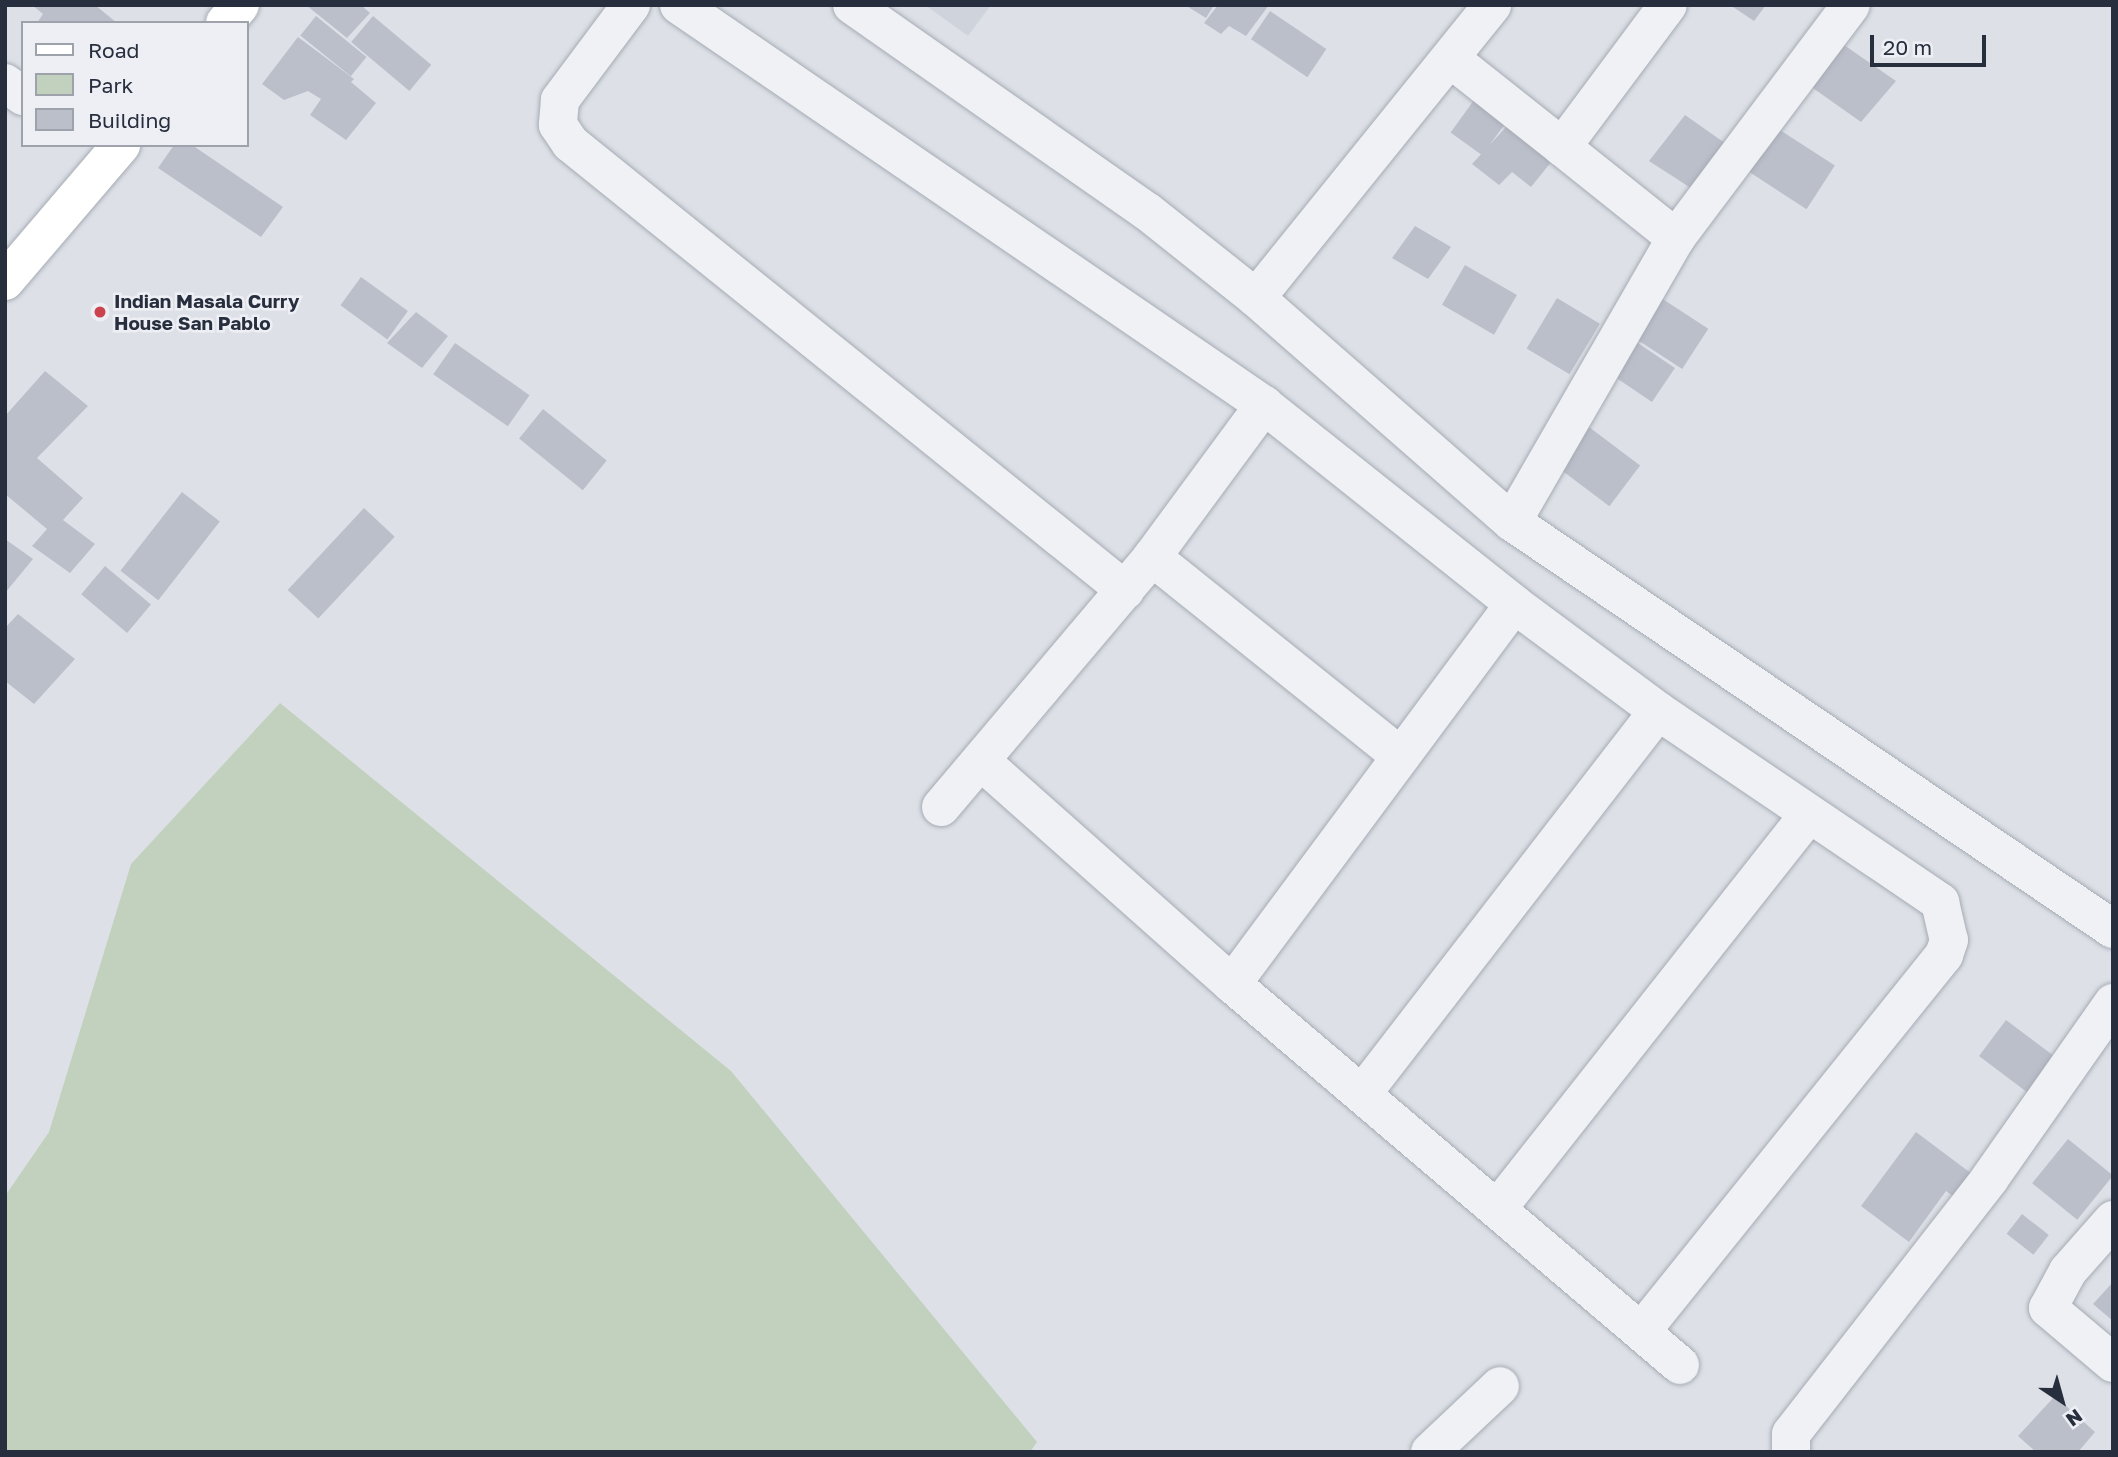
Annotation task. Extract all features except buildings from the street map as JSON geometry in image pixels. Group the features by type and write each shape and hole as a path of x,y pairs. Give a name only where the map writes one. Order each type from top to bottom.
{"main road":[{"path":"227,21 240,5"},
{"path":"5,281 107,150"}],"street":[{"path":"631,5 560,100 558,125 570,143 1125,590"},
{"path":"679,5 1264,405 1514,604 1658,711 1940,902 1950,940 1944,955 1642,1330"},
{"path":"852,5 1148,212 1256,298 1512,522 2113,929"},
{"path":"1256,298 1492,5"},
{"path":"1562,147 1668,5"},
{"path":"1512,522 1676,238 1851,5"},
{"path":"1451,59 1676,238"},
{"path":"5,83 21,95"},
{"path":"941,807 982,762 1152,557 1264,405"},
{"path":"1152,557 1398,754"},
{"path":"1232,984 1398,754 1514,604"},
{"path":"1362,1094 1658,711"},
{"path":"982,762 1232,984 1642,1330 1680,1366"},
{"path":"1497,1208 1808,814"},
{"path":"1791,1452 1791,1434 1990,1178 2113,1003"},
{"path":"2113,1220 2068,1271 2048,1308 2113,1363"},
{"path":"1430,1452 1500,1386"}],"shaded area":[{"path":"925,5 991,5 968,36"}],"green space":[{"path":"280,703 731,1071 1037,1442 1030,1452 5,1452 5,1196 49,1132 131,864"}],"place":[{"name":"Indian Masala Curry House San Pablo","path":"100,312"}]}
